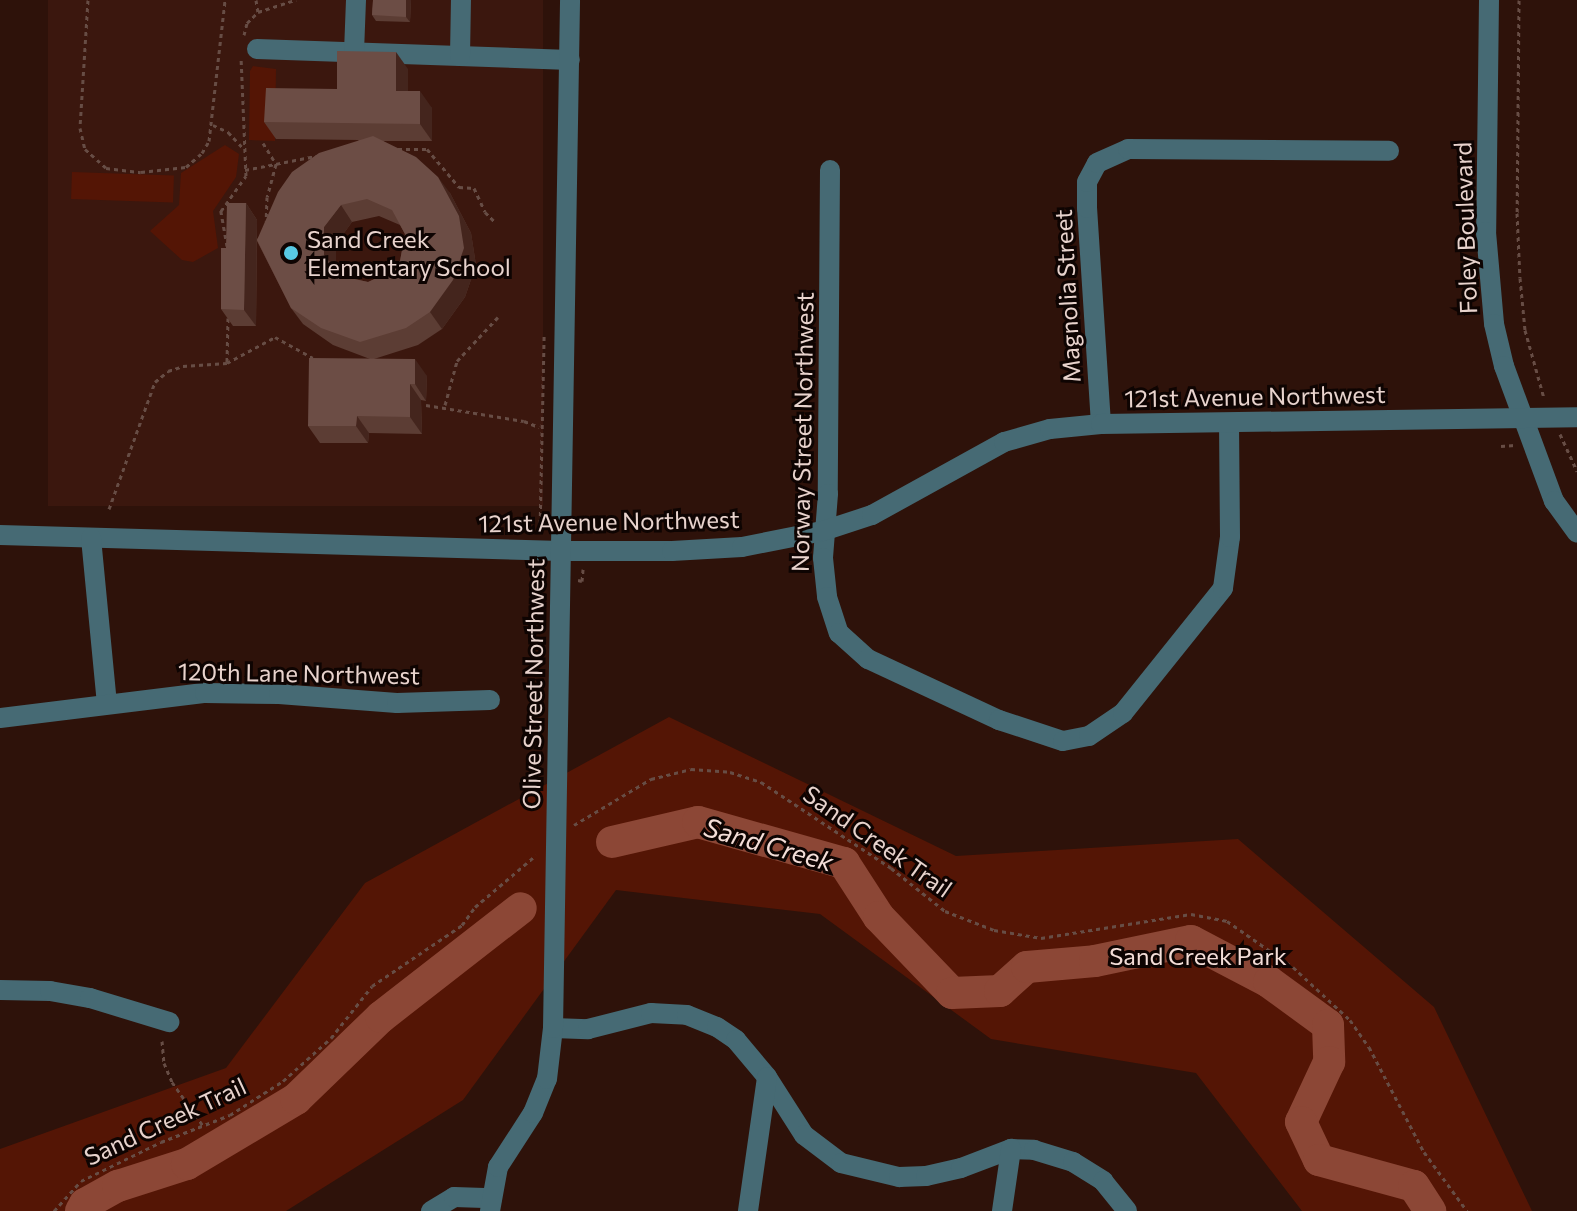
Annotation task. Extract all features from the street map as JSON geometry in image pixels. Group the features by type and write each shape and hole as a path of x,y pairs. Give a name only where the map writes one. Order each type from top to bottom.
{"street":[{"path":"354,52 356,0"},
{"path":"460,56 461,0"},
{"name":"Olive Street Northwest","path":"491,1204 498,1167 533,1113 547,1079 553,1028 570,0"},
{"name":"Foley Boulevard","path":"1489,0 1489,270 1501,352 1554,501 1577,533"},
{"path":"247,46 570,60"},
{"name":"Magnolia Street","path":"1101,424 1087,208 1087,182 1095,167 1128,149 1389,151"},
{"name":"Norway Street Northwest","path":"830,170 828,494 823,531 827,597 839,633 868,659 999,720 1063,741 1089,736 1123,713 1223,588 1230,537 1229,423"},
{"name":"121st Avenue Northwest","path":"0,535 562,551 672,551 742,547 823,531 872,515 1004,442 1050,429 1101,424 1577,417"},
{"path":"91,538 107,703"},
{"name":"120th Lane Northwest","path":"0,718 107,703 241,693 397,703 490,700"},
{"path":"0,990 50,991 90,998 169,1022"},
{"path":"553,1028 588,1029 651,1013 687,1015 724,1031 767,1077 804,1135 841,1163 899,1177 943,1174 1011,1149 1051,1154 1073,1162 1103,1181 1127,1211"},
{"path":"748,1211 767,1077"},
{"path":"1002,1211 1011,1149"},
{"path":"431,1211 454,1197 491,1204"}],"path":[{"path":"88,0 80,128 85,149 106,168 141,172 186,167 202,153 213,125 225,0"},
{"path":"256,0 258,12"},
{"path":"228,250 221,211 246,176 247,23 258,12 296,0"},
{"path":"1519,0 1520,278 1525,330 1543,395"},
{"path":"213,125 228,132 244,149"},
{"path":"263,143 276,164 267,197 266,233"},
{"path":"398,149 427,149 459,187 474,188 485,212 495,222"},
{"path":"245,170 327,155"},
{"path":"227,363 228,313"},
{"path":"445,405 457,361 498,317"},
{"path":"539,525 544,335"},
{"path":"109,509 155,382 168,371 183,366 227,363 275,337 322,364"},
{"path":"426,405 445,405 540,427"},
{"path":"1563,445 1577,471"},
{"name":"Sand Creek Trail","path":"571,827 651,779 691,769 730,772 761,782 891,868 945,911 994,930 1041,938 1191,914 1227,921 1293,967 1350,1020 1369,1047 1424,1152 1467,1211"},
{"name":"Sand Creek Trail","path":"54,1211 81,1181 161,1142 204,1127 259,1097 331,1038 372,986 462,925 475,907 539,852"},
{"path":"169,1022 162,1040 164,1063 172,1082 204,1127"}],"shaded area":[{"name":"Sand Creek Elementary School","path":"48,0 543,0 543,506 48,506"}],"green space":[{"path":"253,66 276,69 275,141 249,140 250,71"},
{"path":"225,145 239,154 236,177 213,211 218,248 193,262 182,260 150,231 179,205 181,173"},
{"path":"72,172 174,176 173,203 71,199"},
{"name":"Sand Creek Park","path":"669,717 956,856 1238,839 1434,1007 1532,1211 1302,1211 1196,1073 991,1039 820,914 616,890 463,1100 286,1211 0,1211 0,1149 226,1068 365,883"}],"building":[{"path":"373,0 406,0 406,17 372,15"},
{"path":"337,51 396,52 396,91 420,91 420,124 264,122 266,88 337,89"},
{"path":"373,136 416,157 438,177 459,216 464,248 453,280 430,312 406,328 360,342 321,328 291,308 257,240 278,192 292,172 319,153","holes":["367,199 392,210 405,234 400,261 392,271 368,282 341,276 324,255 324,227 341,205"]},
{"path":"227,203 246,203 244,310 221,309 221,248 226,248"},
{"path":"309,358 415,359 415,384 410,384 410,417 357,416 356,426 308,426"}],"waterway":[{"name":"Sand Creek","path":"612,842 698,822 844,863 879,917 952,993 1000,991 1027,967 1095,961 1191,941 1269,982 1328,1025 1329,1062 1301,1122 1319,1160 1414,1186 1430,1211"},
{"name":"Sand Creek","path":"81,1211 85,1204 118,1186 187,1164 296,1099 381,1017 521,908"}],"place":[{"name":"Sand Creek Elementary School","path":"291,253"}]}
